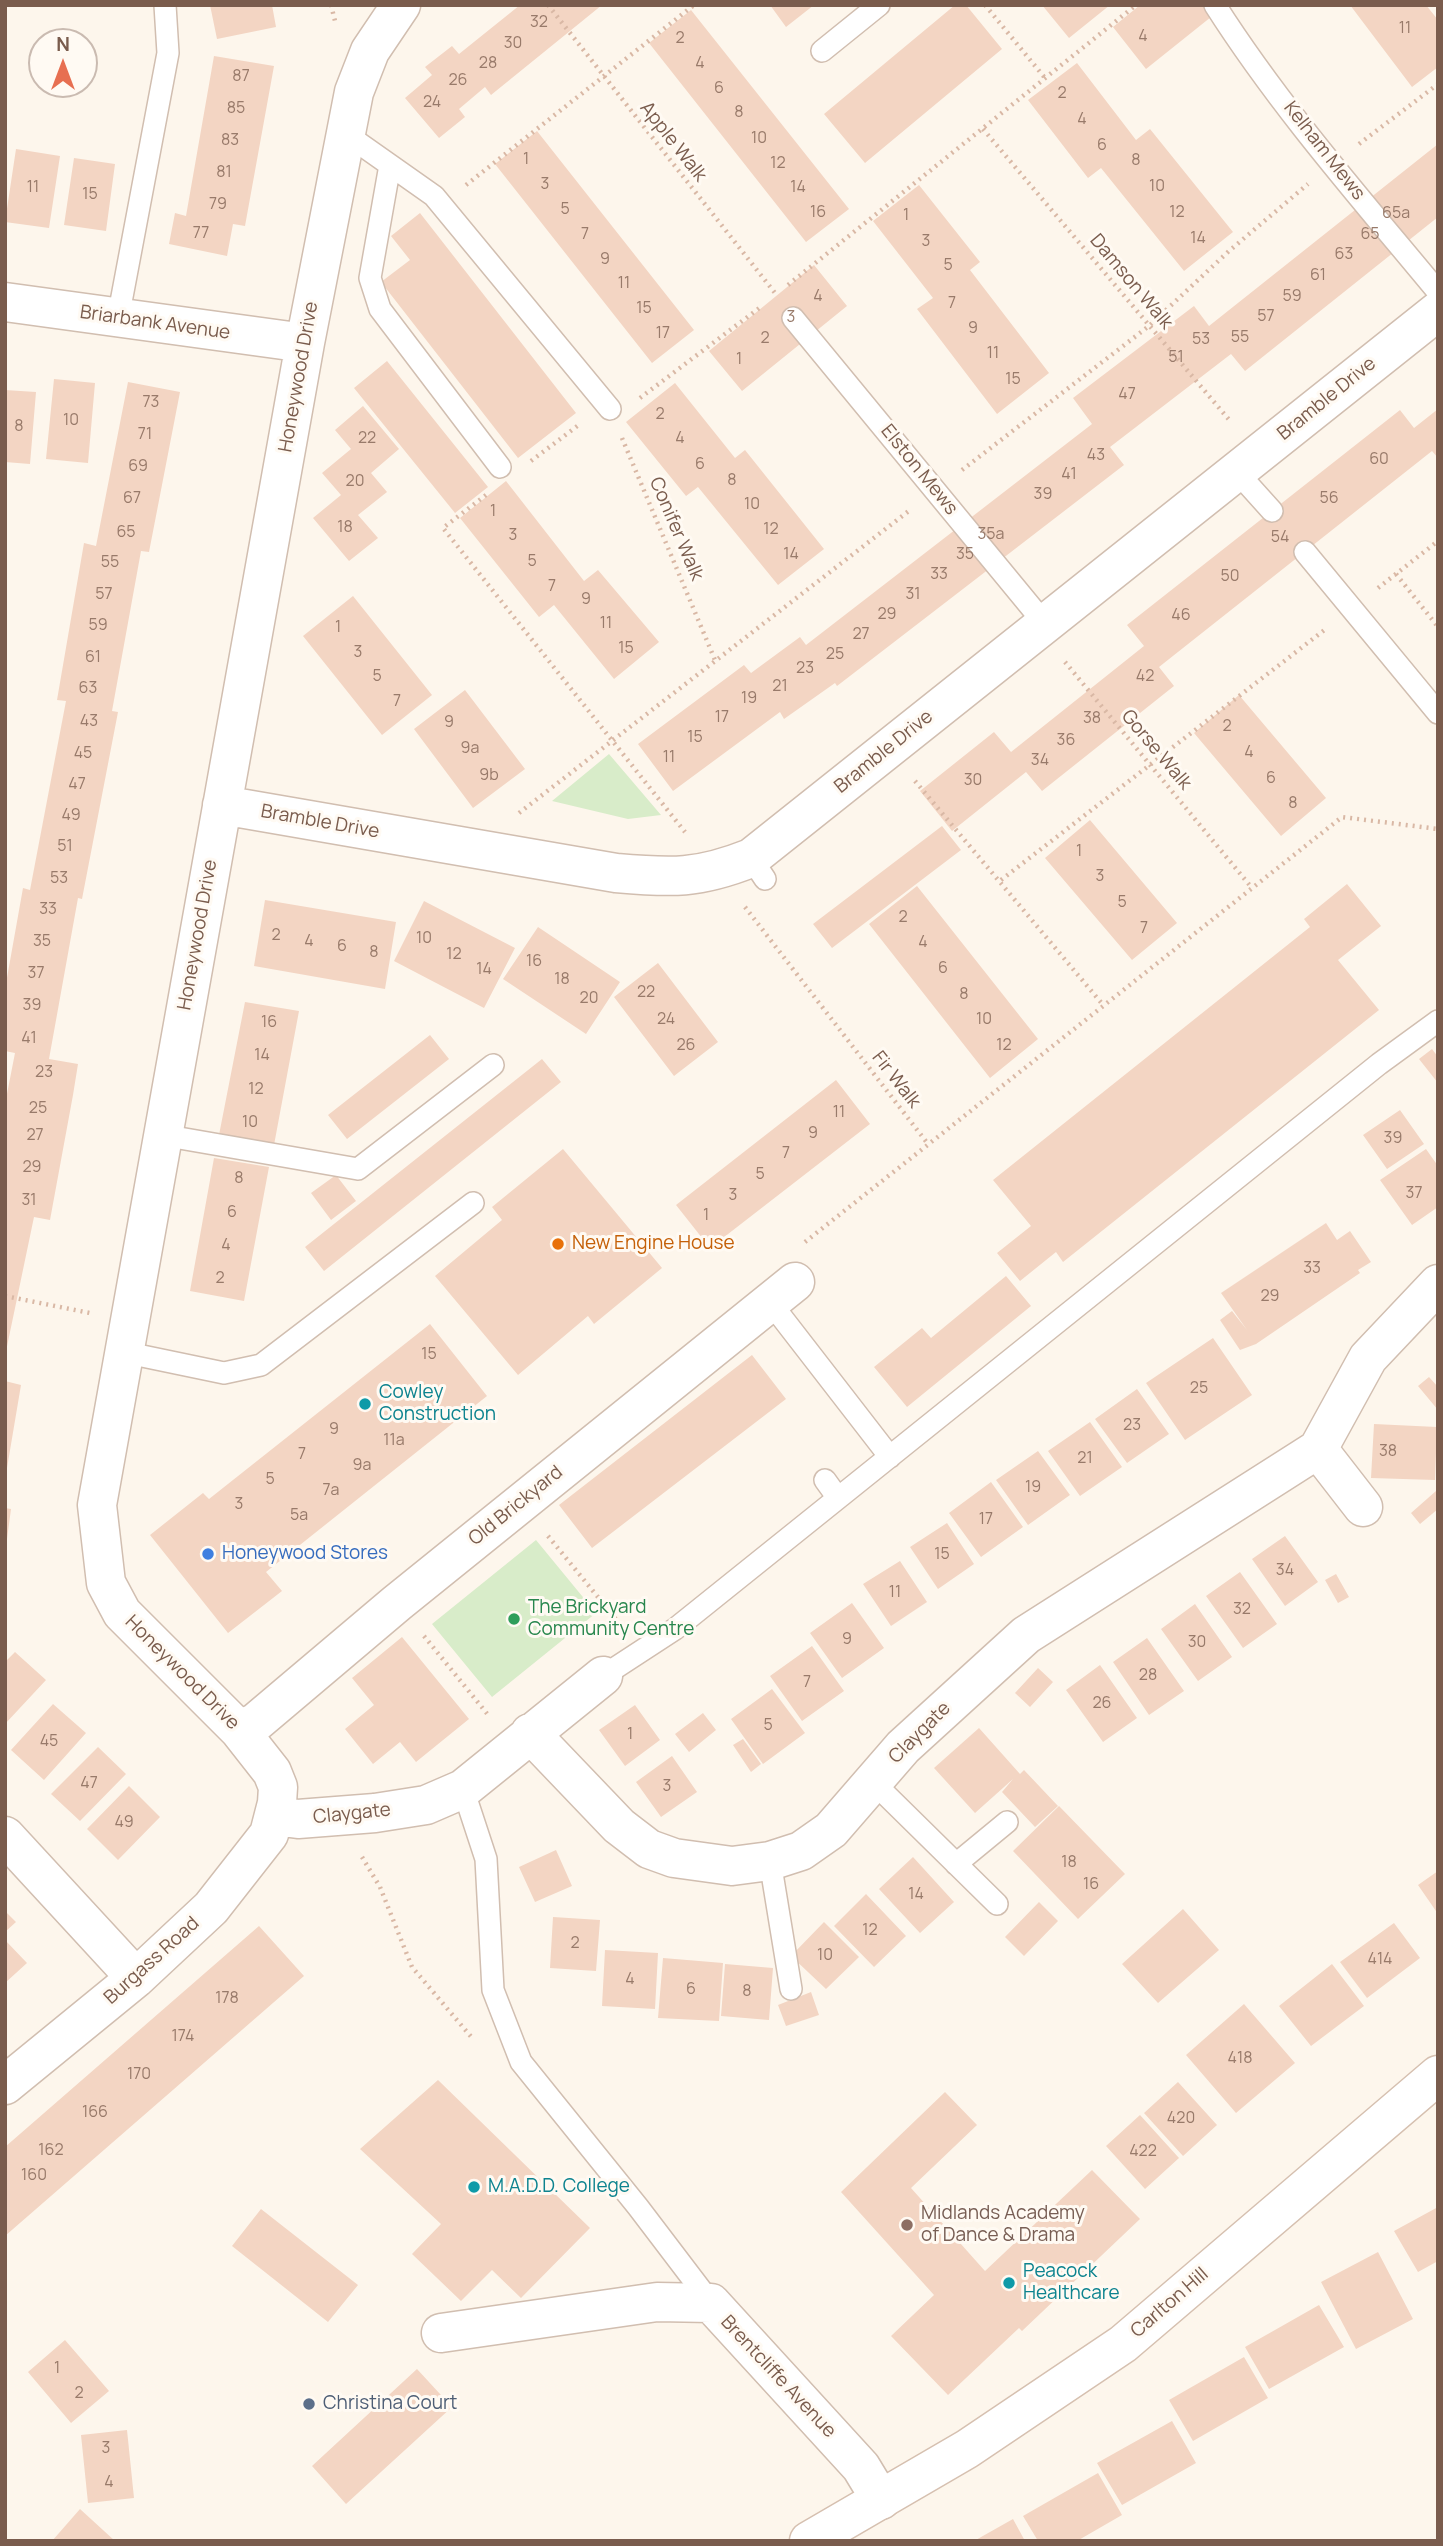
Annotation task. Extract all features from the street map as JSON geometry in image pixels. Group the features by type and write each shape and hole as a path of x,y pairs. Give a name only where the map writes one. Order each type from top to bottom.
{"street":[{"name":"Honeywood Drive","path":"275,1816 278,1787 272,1772 239,1730 122,1613 106,1584 97,1505 125,1337 345,134 354,92 370,51 401,5"},
{"name":"Briarbank Avenue","path":"5,302 305,343"},
{"name":"Bramble Drive","path":"222,806 616,873 666,878 745,869 887,749 1438,311"},
{"name":"Claygate","path":"522,1740 649,1849 674,1858 732,1866 770,1861 801,1852 831,1830 903,1747 1026,1635 1318,1449 1368,1358 1438,1284"},
{"name":"Old Brickyard","path":"239,1730 255,1723 397,1603 782,1292"},
{"path":"1318,1449 1363,1507"},
{"name":"Claygate","path":"275,1816 338,1818 426,1805 463,1789 603,1676"},
{"name":"Burgass Road","path":"5,2085 136,1978 211,1908 269,1835 275,1816"},
{"path":"5,1836 136,1978"},
{"name":"Carlton Hill","path":"809,2541 967,2449 1123,2344 1438,2075"},
{"name":"Brentcliffe Avenue","path":"436,2333 657,2302 710,2303 861,2467 881,2500"}],"lane":[{"path":"118,318 168,52 165,5"},
{"name":"Kelham Mews","path":"1215,5 1239,42 1333,164 1438,292"},
{"path":"822,51 868,8"},
{"path":"345,134 441,205 610,410"},
{"path":"390,166 370,278 380,309 504,473"},
{"name":"Elston Mews","path":"793,318 1041,626"},
{"path":"1247,463 1272,511"},
{"path":"1305,552 1438,713"},
{"path":"603,1676 675,1629 1380,1064 1438,1021"},
{"path":"162,1135 358,1169 494,1065"},
{"path":"125,1337 224,1373 261,1365 473,1203"},
{"path":"782,1292 890,1457"},
{"path":"825,1480 838,1498"},
{"path":"873,1782 997,1904"},
{"path":"463,1789 486,1859 494,1990 521,2062 638,2207 710,2303"},
{"path":"956,1864 1007,1822"},
{"path":"770,1861 791,1989"}],"path":[{"name":"Apple Walk","path":"548,5 776,295"},
{"path":"441,205 694,5"},
{"path":"985,5 1045,78"},
{"path":"504,473 610,410 776,295 1136,5"},
{"name":"Damson Walk","path":"983,129 1247,463"},
{"name":"Conifer Walk","path":"610,410 715,660"},
{"name":"Fir Walk","path":"504,473 443,528 745,869 928,1144"},
{"path":"1001,880 1438,541"},
{"path":"1395,574 1438,627"},
{"name":"Gorse Walk","path":"1041,626 1150,765 1252,888"},
{"path":"887,749 1001,880 1104,1006"},
{"path":"782,1292 793,1252 1342,817 1438,829"},
{"path":"5,1296 125,1337"},
{"path":"521,1503 641,1649"},
{"path":"397,1603 522,1740"},
{"path":"338,1818 380,1887 412,1967 482,2049 521,2062"}],"green space":[{"path":"609,754 661,815 628,819 552,801"},
{"name":"The Brickyard Community Centre","path":"536,1540 596,1613 492,1697 432,1624"}],"building":[{"path":"210,5 272,5 276,27 217,39"},
{"path":"520,5 602,5 491,95 485,87 459,109 465,117 439,138 405,98 432,75 425,67 452,46 459,54"},
{"path":"770,5 814,5 786,27"},
{"path":"955,5 966,5 1002,49 865,163 824,114"},
{"path":"1042,5 1110,5 1069,38"},
{"path":"1140,5 1226,5 1146,69 1113,27"},
{"path":"1350,5 1426,5 1438,20 1438,67 1412,87"},
{"path":"691,10 849,209 806,242 649,43"},
{"path":"214,56 274,66 245,226 233,224 227,256 169,244 175,213 186,216"},
{"path":"1077,63 1136,140 1150,129 1233,232 1184,271 1101,168 1088,178 1028,100"},
{"path":"537,131 694,330 652,363 495,164"},
{"path":"1438,144 1438,217 1245,371 1231,354 1110,447 1124,465 837,686 835,683 784,719 780,712 673,791 638,744 744,665 751,673 800,637 806,645 1092,424 1073,398 1194,306 1209,326"},
{"path":"16,149 60,156 49,228 5,222"},
{"path":"74,158 115,164 106,231 64,225"},
{"path":"919,185 980,262 970,270 1049,373 997,414 917,309 933,298 873,221"},
{"path":"420,213 576,413 518,458 381,282 410,260 391,236"},
{"path":"814,265 847,306 742,391 709,351"},
{"path":"387,361 488,487 455,513 354,388"},
{"path":"54,379 95,383 88,463 46,459"},
{"path":"128,382 180,392 149,552 141,551 112,711 118,712 82,899 78,898 49,1059 78,1064 73,1095 50,1220 34,1217 5,1356 5,1104 15,1053 5,1051 5,989 23,888 30,890 66,701 57,700 84,543 96,546"},
{"path":"675,383 735,458 745,450 824,549 778,585 698,487 686,496 626,422"},
{"path":"5,390 36,392 30,464 5,462"},
{"path":"363,406 399,449 371,473 387,492 358,515 378,538 349,561 313,518 341,495 322,473 351,449 335,430"},
{"path":"1438,409 1438,458 1432,451 1159,667 1174,686 1042,791 1026,772 952,831 920,791 994,732 1011,752 1144,646 1127,625 1400,410 1414,428"},
{"path":"506,481 584,581 598,570 659,642 614,679 554,605 539,617 460,518"},
{"path":"353,596 432,695 382,735 303,636"},
{"path":"465,690 525,769 473,808 414,729"},
{"path":"1239,695 1326,798 1281,836 1194,733"},
{"path":"1090,820 1177,923 1132,960 1045,858"},
{"path":"942,826 961,850 832,948 813,924"},
{"path":"1347,884 1381,926 1338,960 1379,1010 1063,1262 1056,1252 1020,1281 997,1253 1031,1226 993,1180 1310,927 1304,919"},
{"path":"917,886 1038,1039 990,1078 869,924"},
{"path":"265,900 396,922 385,989 254,966"},
{"path":"424,901 515,948 484,1008 394,961"},
{"path":"538,927 620,982 586,1034 503,979"},
{"path":"658,963 718,1042 674,1076 614,997"},
{"path":"245,1002 299,1011 274,1145 219,1135"},
{"path":"430,1035 449,1059 347,1139 328,1115"},
{"path":"1432,1049 1438,1057 1438,1083 1419,1059"},
{"path":"542,1059 561,1082 324,1271 305,1247"},
{"path":"836,1080 870,1124 710,1248 676,1205"},
{"path":"1400,1110 1424,1144 1387,1169 1363,1135"},
{"name":"New Engine House","path":"563,1149 662,1268 594,1324 588,1316 518,1375 435,1276 502,1220 492,1207"},
{"path":"1426,1149 1438,1166 1438,1207 1412,1225 1380,1180"},
{"path":"214,1158 269,1167 244,1301 190,1291"},
{"path":"336,1175 356,1201 331,1220 311,1193"},
{"path":"1326,1223 1337,1240 1350,1231 1371,1262 1358,1270 1360,1273 1256,1344 1240,1350 1220,1320 1232,1311 1247,1330 1221,1293"},
{"path":"1006,1276 1031,1306 907,1407 874,1367 922,1328 931,1338"},
{"path":"430,1324 487,1396 266,1572 282,1591 228,1633 150,1535 203,1493 209,1499"},
{"path":"1213,1338 1252,1395 1185,1440 1146,1383"},
{"path":"752,1355 786,1399 592,1548 559,1505"},
{"path":"1429,1377 1438,1387 1438,1410 1418,1386"},
{"path":"5,1381 21,1385 7,1468 5,1468"},
{"path":"1137,1389 1169,1434 1127,1463 1095,1419"},
{"path":"1090,1422 1122,1467 1080,1496 1048,1451"},
{"path":"1374,1424 1437,1427 1435,1480 1371,1478"},
{"path":"1038,1451 1070,1495 1028,1525 996,1480"},
{"path":"991,1482 1023,1527 981,1557 949,1513"},
{"path":"1436,1491 1438,1509 1420,1524 1411,1513"},
{"path":"5,1508 11,1509 7,1539 5,1539"},
{"path":"947,1523 974,1564 938,1589 910,1547"},
{"path":"1285,1536 1318,1582 1285,1606 1252,1559"},
{"path":"900,1561 927,1602 891,1626 863,1584"},
{"path":"1240,1572 1277,1624 1243,1648 1206,1596"},
{"path":"1336,1574 1349,1597 1338,1603 1325,1580"},
{"path":"852,1603 884,1648 842,1678 810,1633"},
{"path":"1195,1604 1232,1657 1198,1681 1161,1629"},
{"path":"402,1637 469,1719 416,1762 400,1742 373,1764 345,1729 374,1705 352,1678"},
{"path":"1147,1638 1184,1691 1149,1715 1113,1662"},
{"path":"812,1646 844,1691 802,1721 770,1676"},
{"path":"15,1652 46,1680 5,1724 5,1662"},
{"path":"1100,1665 1137,1718 1103,1742 1066,1690"},
{"path":"1038,1668 1053,1682 1030,1707 1015,1693"},
{"path":"772,1689 805,1733 763,1764 731,1719"},
{"path":"53,1704 86,1733 44,1780 11,1750"},
{"path":"635,1705 660,1740 625,1766 599,1730"},
{"path":"703,1713 716,1730 689,1752 675,1734"},
{"path":"979,1728 1020,1774 1024,1770 1058,1806 1035,1827 1002,1792 1013,1779 975,1813 934,1768"},
{"path":"743,1739 761,1764 751,1772 733,1745"},
{"path":"98,1747 126,1774 80,1821 51,1794"},
{"path":"672,1756 697,1792 661,1817 636,1782"},
{"path":"129,1786 160,1817 118,1860 87,1829"},
{"path":"1059,1806 1125,1874 1078,1919 1013,1851"},
{"path":"556,1850 572,1886 535,1902 519,1867"},
{"path":"913,1857 954,1902 920,1933 879,1889"},
{"path":"1438,1871 1438,1914 1418,1885"},
{"path":"866,1894 906,1936 874,1967 834,1926"},
{"path":"1039,1902 1058,1921 1024,1956 1005,1937"},
{"path":"1183,1909 1219,1950 1158,2003 1122,1964"},
{"path":"5,1911 16,1922 5,1932"},
{"path":"553,1917 600,1920 596,1971 550,1968"},
{"path":"824,1922 859,1957 826,1989 791,1956"},
{"path":"1394,1923 1420,1958 1367,1998 1340,1962"},
{"path":"259,1926 304,1976 5,2236 5,2147"},
{"path":"5,1940 27,1963 5,1983"},
{"path":"605,1950 658,1953 655,2009 602,2006"},
{"path":"663,1958 723,1963 719,2021 658,2018"},
{"path":"725,1964 773,1968 769,2020 721,2016"},
{"path":"1332,1964 1364,2006 1311,2046 1279,2006"},
{"path":"811,1992 819,2015 786,2026 778,2005"},
{"path":"1244,2004 1295,2063 1236,2113 1186,2055"},
{"name":"M.A.D.D. College","path":"438,2080 590,2228 521,2298 492,2270 461,2301 412,2254 441,2224 360,2149"},
{"path":"1178,2082 1217,2125 1183,2156 1144,2113"},
{"name":"Peacock Healthcare","path":"945,2092 977,2125 911,2188 985,2271 1092,2170 1140,2219 1022,2331 1019,2328 948,2395 891,2336 934,2295 841,2192"},
{"path":"1140,2115 1179,2158 1145,2189 1106,2146"},
{"path":"1438,2207 1438,2261 1418,2272 1394,2231"},
{"path":"261,2209 358,2285 328,2322 232,2246"},
{"path":"1378,2252 1413,2319 1356,2349 1321,2282"},
{"path":"1319,2305 1344,2347 1269,2389 1245,2347"},
{"path":"65,2340 109,2391 71,2423 28,2372"},
{"path":"1244,2357 1268,2398 1193,2441 1169,2400"},
{"path":"417,2369 452,2407 346,2504 312,2466"},
{"path":"1172,2421 1196,2463 1122,2505 1097,2463"},
{"path":"127,2430 134,2498 88,2503 81,2435"},
{"path":"1098,2473 1122,2515 1077,2541 1038,2541 1023,2516"},
{"path":"80,2509 115,2541 52,2541"},
{"path":"1013,2519 1025,2541 974,2541"}],"place":[{"name":"New Engine House","path":"558,1244"},
{"name":"Cowley Construction","path":"365,1404"},
{"name":"Honeywood Stores","path":"208,1554"},
{"name":"The Brickyard Community Centre","path":"514,1619"},
{"name":"M.A.D.D. College","path":"474,2187"},
{"name":"Midlands Academy of Dance & Drama","path":"907,2225"},
{"name":"Peacock Healthcare","path":"1009,2283"},
{"name":"Christina Court","path":"309,2404"}]}
